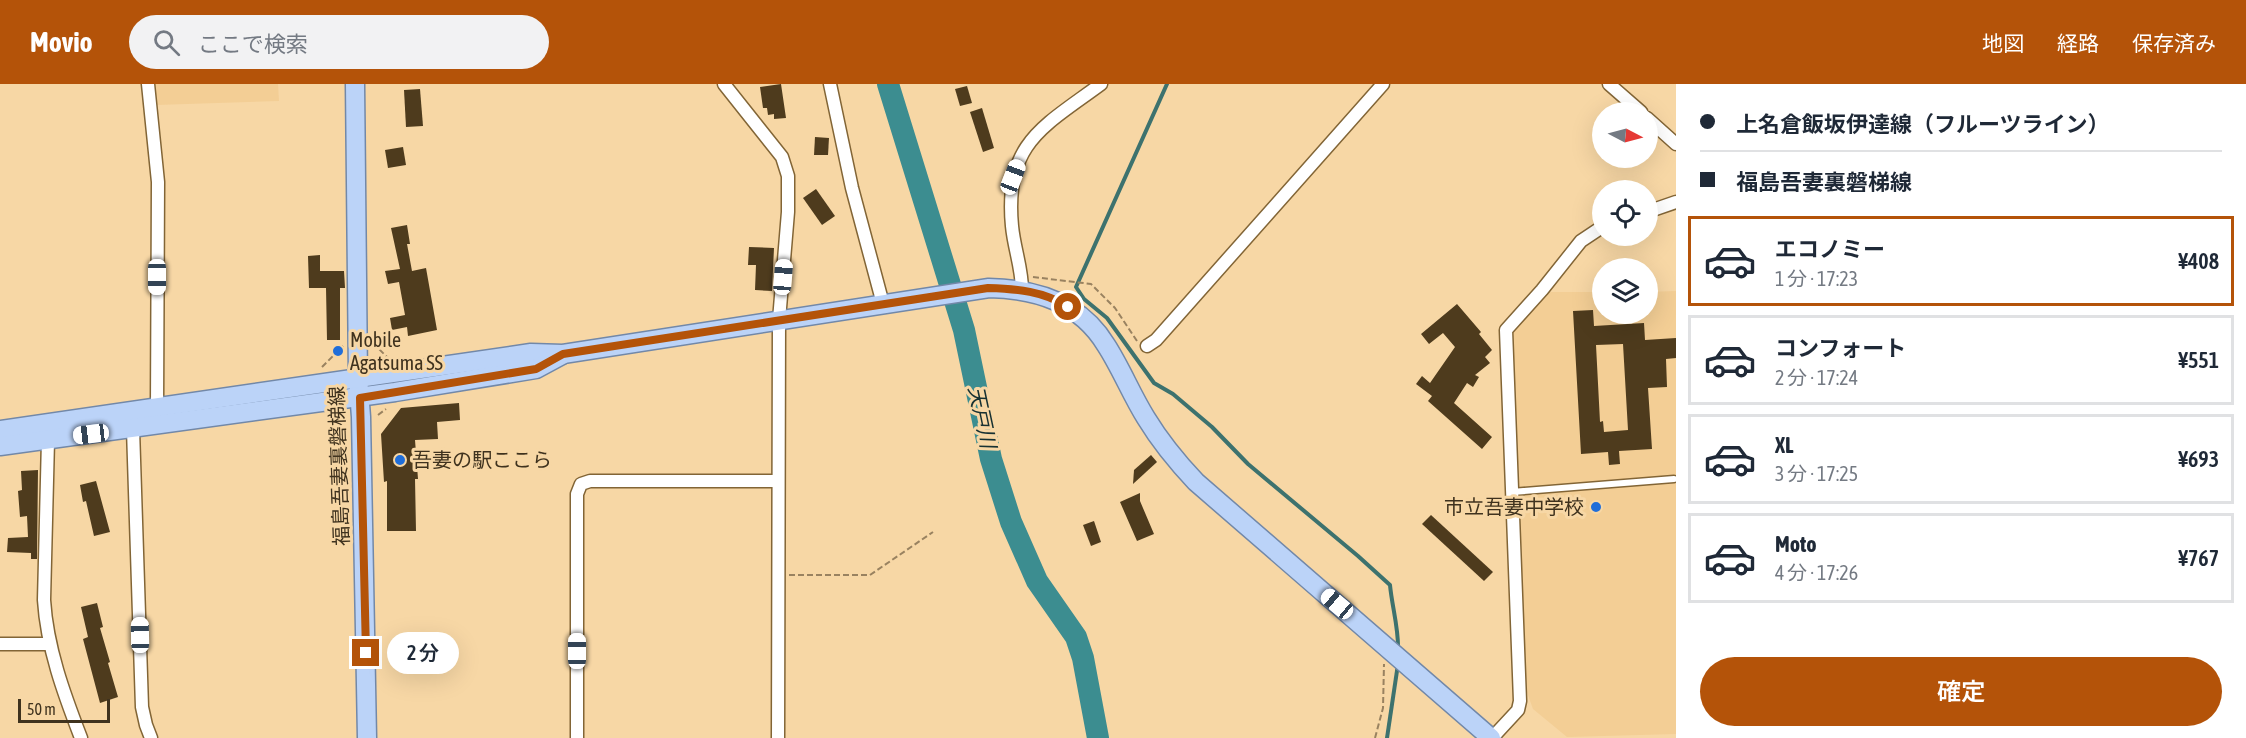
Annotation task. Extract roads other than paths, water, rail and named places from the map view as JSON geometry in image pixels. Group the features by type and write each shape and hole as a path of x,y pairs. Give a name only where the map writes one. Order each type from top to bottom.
{"main road":[{"name":"福島吾妻裏磐梯線","path":"355,84 358,378 367,738"},
{"path":"0,430 531,353 563,354 1022,283 1034,292 1060,302 1085,320 1106,344 1146,418 1182,467 1235,517 1492,738"},
{"path":"0,446 360,398 536,369 563,354"}],"street":[{"path":"148,84 158,182 157,408"},
{"path":"724,84 775,148 786,166 788,176 788,212 779,320 778,738"},
{"path":"830,84 852,188 890,303"},
{"path":"1022,283 1012,228 1011,208 1013,177 1019,161 1026,146 1048,123 1101,84"},
{"path":"1147,346 1156,340 1383,84"},
{"path":"1609,84 1630,102"},
{"path":"1658,128 1676,144"},
{"path":"1658,208 1676,202"},
{"path":"1492,738 1518,710 1520,701 1506,330 1585,237 1592,233"},
{"path":"133,429 142,707 152,738"},
{"path":"48,440 45,626 81,738"},
{"path":"577,738 577,494 580,484 590,481 777,481"},
{"path":"0,644 50,644"}],"lane":[{"path":"1512,492 1674,479"}],"waterway":[{"name":"天戸川","path":"888,84 964,330 991,459 1011,522 1037,581 1076,637 1083,658 1098,738"},
{"path":"1167,84 1076,287 1084,299 1107,318 1154,383 1173,394 1212,427 1248,464 1390,585 1398,651"},
{"path":"1387,738 1398,664"}],"place":[{"name":"Mobile Agatsuma SS","path":"338,351"},
{"name":"吾妻の駅ここら","path":"400,460"},
{"name":"市立吾妻中学校","path":"1596,507"}]}
